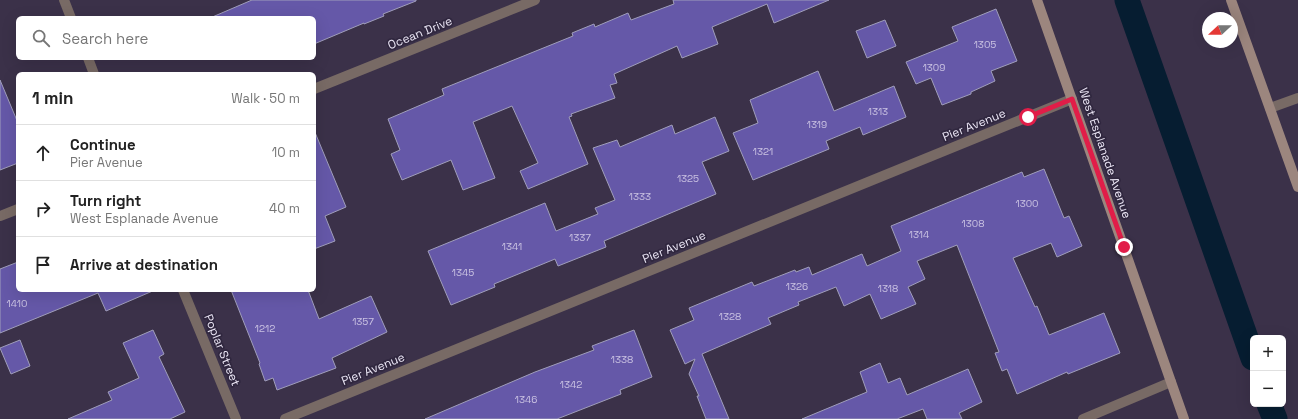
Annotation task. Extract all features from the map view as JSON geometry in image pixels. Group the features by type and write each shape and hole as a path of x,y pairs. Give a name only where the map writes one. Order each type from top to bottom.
{"main road":[{"name":"West Esplanade Avenue","path":"1037,0 1184,419"},
{"path":"1231,0 1298,187"}],"street":[{"path":"64,0 70,16"},
{"name":"Ocean Drive","path":"316,88 535,0"},
{"path":"89,60 93,72"},
{"path":"1270,108 1298,98"},
{"name":"Pier Avenue","path":"284,419 1072,99"},
{"path":"0,216 16,210"},
{"name":"Poplar Street","path":"184,292 236,419"},
{"path":"1083,419 1171,382"}],"building":[{"path":"252,0 416,0 383,14 384,16 316,43 316,16 215,16"},
{"path":"673,0 829,0 774,23 767,4 712,27 718,44 682,58 677,46 614,74 617,83 610,85 615,98 571,114 572,116 569,117 588,164 528,189 520,171 538,163 512,106 473,122 495,178 463,190 451,160 402,180 391,154 400,150 388,119 444,95 442,89 573,36 572,33 594,24 595,27 628,13 631,20 674,4"},
{"path":"996,9 1017,61 991,71 995,81 971,92 971,94 942,105 931,78 916,84 906,62 958,41 952,27"},
{"path":"885,20 896,46 867,58 856,31"},
{"path":"818,71 834,111 894,86 906,117 863,135 860,127 826,141 829,149 753,180 733,133 758,123 750,100"},
{"path":"0,80 16,118 16,164 0,170"},
{"path":"715,117 729,151 702,162 716,194 604,241 606,247 558,266 555,259 494,284 495,287 451,305 428,251 545,203 556,231 598,214 595,208 615,200 593,148 617,140 620,147 672,125 675,134"},
{"path":"316,135 346,207 325,216 335,241 316,248"},
{"path":"1044,169 1064,218 1069,216 1082,246 1057,257 1051,243 1013,258 1035,307 1037,306 1049,335 1104,313 1120,353 1068,374 1067,372 1017,394 1007,369 1002,371 995,353 999,352 957,245 917,261 925,279 908,287 916,304 881,319 870,294 844,306 836,287 798,302 799,305 768,318 771,324 702,354 729,419 706,419 697,396 699,396 689,374 695,359 685,364 670,330 694,320 689,308 752,282 754,286 795,270 796,272 809,267 812,275 862,254 867,266 901,251 891,226 1022,172 1024,177"},
{"path":"16,263 16,292 150,292 106,311 98,293 0,333 0,269"},
{"path":"232,292 309,292 319,319 371,296 387,332 332,358 336,368 277,390 273,378 265,381 259,364 260,363"},
{"path":"153,330 164,354 159,357 185,412 170,419 68,419 112,400 108,392 139,378 123,343"},
{"path":"634,330 652,377 620,390 621,394 557,419 425,419 535,372 594,350 592,346"},
{"path":"20,340 30,366 11,374 0,348"},
{"path":"880,363 888,383 900,378 907,395 968,369 982,402 959,413 962,419 927,419 923,409 897,419 802,419 867,392 860,372"}],"waterway":[{"path":"1127,0 1250,349"},
{"path":"1270,407 1275,419"}],"route":[{"path":"1028,117 1072,99 1124,247"}]}
